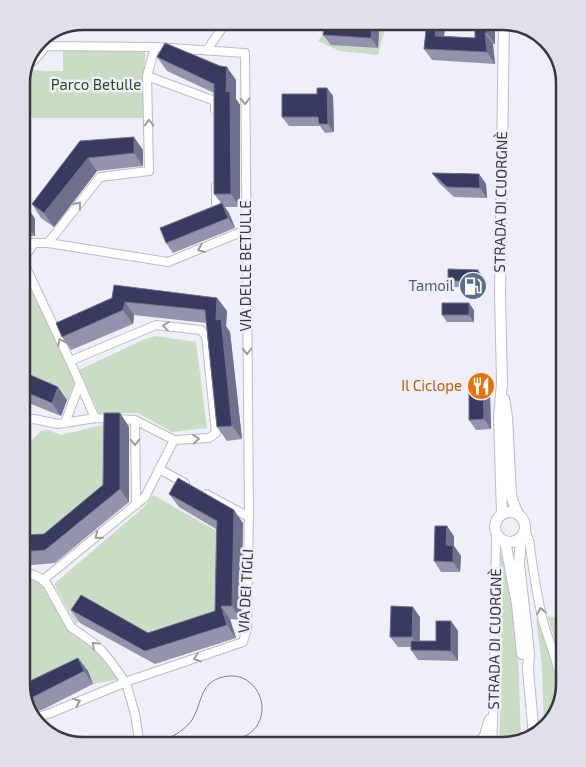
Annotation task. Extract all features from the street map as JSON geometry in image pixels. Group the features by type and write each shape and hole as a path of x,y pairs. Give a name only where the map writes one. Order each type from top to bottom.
{"main road":[{"name":"STRADA DI CUORGNÈ","path":"502,514 499,417 502,383 500,294 504,30"},
{"name":"STRADA DI CUORGNÈ","path":"502,383 507,417 511,495 518,514"},
{"path":"510,512 518,514 524,521 523,534 515,541 505,541 500,538 496,533 495,527 502,514 510,512"},
{"name":"STRADA DI CUORGNÈ","path":"523,534 519,564 529,654 528,670 534,727"},
{"name":"STRADA DI CUORGNÈ","path":"505,541 517,604 522,654 528,670"}],"street":[{"path":"207,50 221,30"},
{"path":"36,58 45,46"},
{"name":"VIA DELLE BETULLE","path":"45,46 155,47 245,53 249,517"},
{"path":"48,243 100,177 149,171 148,76 155,47"},
{"path":"148,76 215,102 215,120"},
{"name":"VIA DELLE BETULLE","path":"216,176 216,204"},
{"path":"30,243 48,243 168,262 246,230"},
{"path":"30,248 34,243"},
{"path":"30,276 95,418"},
{"path":"30,420 58,424 95,418 135,420 174,440 209,438 216,433 206,336 201,330 156,325 70,361"},
{"path":"65,423 80,383"},
{"path":"135,420 136,506"},
{"path":"43,580 145,498 174,440"},
{"path":"160,469 191,486"},
{"path":"199,491 249,517"},
{"name":"VIA DEI TIGLI","path":"126,683 243,642 246,628 249,517"},
{"name":"STRADA DI CUORGNÈ","path":"492,737 496,533"},
{"path":"523,534 529,540 540,606 556,662"},
{"path":"30,574 36,576 47,584 71,627 102,651 126,683 135,714 139,737"},
{"path":"40,716 126,683"},
{"path":"483,737 488,726 494,695"}],"green space":[{"path":"326,30 385,30 378,55 340,51 318,41"},
{"name":"Parco Betulle","path":"63,51 145,51 145,118 30,118 30,79 32,70 63,71"},
{"path":"30,284 74,379 76,385 70,401 30,385"},
{"path":"155,336 196,342 207,428 172,432 138,413 99,413 79,370"},
{"path":"111,423 109,499 50,542 30,544 30,442 41,431 48,430 61,435"},
{"path":"153,495 224,535 223,623 163,641 89,606 76,624 55,583 144,507"},
{"path":"501,555 506,563 518,653 521,734 510,737 499,737"},
{"path":"36,577 49,594 69,630 93,647 120,679 93,684 88,671 30,682 30,578"},
{"path":"548,616 556,618 556,645"},
{"path":"536,619 543,629 556,679 555,695 551,708 544,718 542,666"}],"building":[{"path":"323,30 372,30 371,38 323,35"},
{"path":"426,30 436,30 435,36 475,38 475,30 487,30 487,33 485,33 487,52 424,49"},
{"path":"165,43 220,66 227,67 226,92 230,91 231,194 214,194 214,84 157,57"},
{"path":"317,88 327,88 328,124 319,124 318,117 282,117 282,94 317,94"},
{"path":"134,137 134,153 88,158 44,213 32,204 80,141"},
{"path":"432,173 479,174 480,188 447,187"},
{"path":"222,203 228,218 166,243 160,228"},
{"path":"448,269 478,270 478,281 448,281"},
{"path":"114,285 217,298 216,320 221,319 232,426 217,427 205,310 125,302 123,310 62,337 56,323 112,298"},
{"path":"442,303 469,303 469,315 442,315"},
{"path":"30,375 58,387 52,403 30,394"},
{"path":"469,382 483,385 484,419 469,420"},
{"path":"104,413 120,413 120,489 45,550 30,551 30,535 44,534 103,485"},
{"path":"178,478 234,510 232,606 221,606 227,625 145,651 71,610 81,595 148,633 215,611 217,521 169,494"},
{"path":"435,526 447,526 446,545 453,546 453,562 434,561"},
{"path":"391,606 413,607 412,637 390,637"},
{"path":"436,621 451,621 451,651 411,650 411,641 436,641"},
{"path":"78,658 84,671 32,697 30,681"}],"tram line":[{"path":"171,737 192,720 207,686 219,678 229,676 240,677 249,682 256,689 260,698 262,708 256,728 243,737"}],"place":[{"name":"Tamoil","path":"473,286"},
{"name":"Il Ciclope","path":"481,386"}]}
